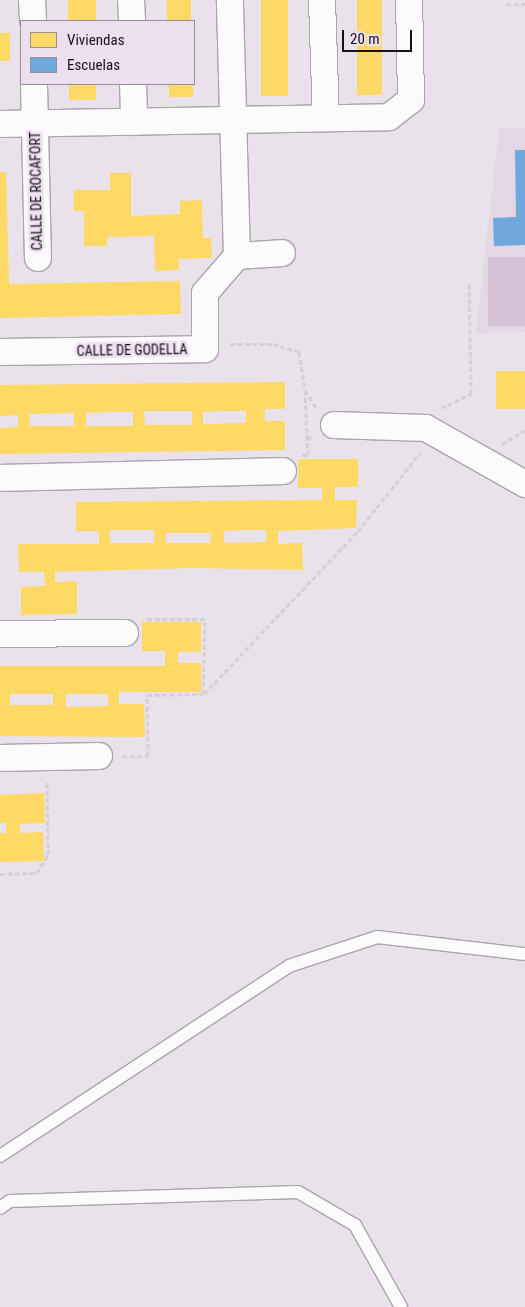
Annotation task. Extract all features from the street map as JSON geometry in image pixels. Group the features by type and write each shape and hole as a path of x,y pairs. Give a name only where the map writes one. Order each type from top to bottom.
{"street":[{"path":"32,0 32,20"},
{"path":"131,0 132,20"},
{"path":"230,0 237,256 282,253"},
{"path":"322,0 326,118"},
{"name":"CALLE DE ROCAFORT","path":"0,124 389,117 412,100 409,0"},
{"path":"34,85 35,124"},
{"path":"133,85 134,122"},
{"name":"CALLE DE ROCAFORT","path":"35,124 38,258"},
{"name":"CALLE DE GODELLA","path":"0,352 205,349 205,293 237,256"},
{"path":"334,425 426,428 525,484"},
{"path":"0,478 283,472"},
{"path":"0,634 125,633"},
{"path":"0,758 99,756"}],"lane":[{"path":"0,1156 289,966 377,937 525,954"},
{"path":"0,1208 10,1201 298,1192 355,1225 400,1307"}],"path":[{"path":"506,4 525,4"},
{"path":"439,409 471,394 469,284"},
{"path":"205,344 273,344 299,352 305,390 308,455 296,456 283,472"},
{"path":"305,390 314,406 334,425 307,440"},
{"path":"99,756 148,756 147,695 204,694 358,531 421,451"},
{"path":"125,633 134,619 205,619 204,694"},
{"path":"0,874 37,873 48,855 47,757"}],"shaded area":[{"path":"525,128 525,332 476,333 499,129"},
{"path":"488,257 525,257 525,326 488,326"}],"building: Viviendas":[{"path":"68,0 96,0 96,20 68,20"},
{"path":"167,0 191,0 191,20 167,20"},
{"path":"261,0 288,0 288,96 261,96"},
{"path":"357,0 382,0 382,95 357,95"},
{"path":"0,33 10,33 10,61 0,61"},
{"path":"69,85 96,85 96,100 69,100"},
{"path":"169,85 193,85 193,97 169,97"},
{"path":"0,172 6,172 9,284 180,281 181,314 0,318"},
{"path":"110,173 131,173 131,216 180,214 180,201 202,200 203,238 211,238 212,258 179,259 179,270 155,271 154,236 107,237 107,246 84,246 84,211 74,211 74,190 110,190"},
{"path":"496,371 525,371 525,409 496,409"},
{"path":"285,382 285,409 265,409 265,421 285,421 285,450 0,454 0,428 18,427 18,415 0,416 0,385","holes":["144,411 192,411 192,425 145,425","246,411 246,423 203,424 203,412","133,412 133,426 86,426 86,413","74,413 74,426 30,426 29,414"]},
{"path":"298,459 358,459 358,487 335,487 335,500 357,500 356,528 278,531 278,544 302,543 303,570 193,568 55,572 55,582 77,581 77,614 21,615 21,587 45,586 44,572 19,572 18,544 99,544 99,531 76,531 76,502 322,500 322,488 298,488","holes":["110,530 154,530 154,543 110,543","266,530 266,542 224,543 224,531","166,533 211,533 210,543 166,543"]},
{"path":"142,622 201,622 201,652 178,652 178,663 201,663 201,692 119,692 119,704 144,704 145,737 0,736 0,666 165,666 165,651 142,651","holes":["10,694 53,694 53,705 10,705","66,694 108,694 108,706 66,707"]},
{"path":"44,793 45,823 20,824 20,833 43,832 44,861 0,862 0,833 6,833 6,823 0,823 0,795"}],"building: Escuelas":[{"path":"515,150 525,150 525,245 494,246 493,218 516,217"}]}
